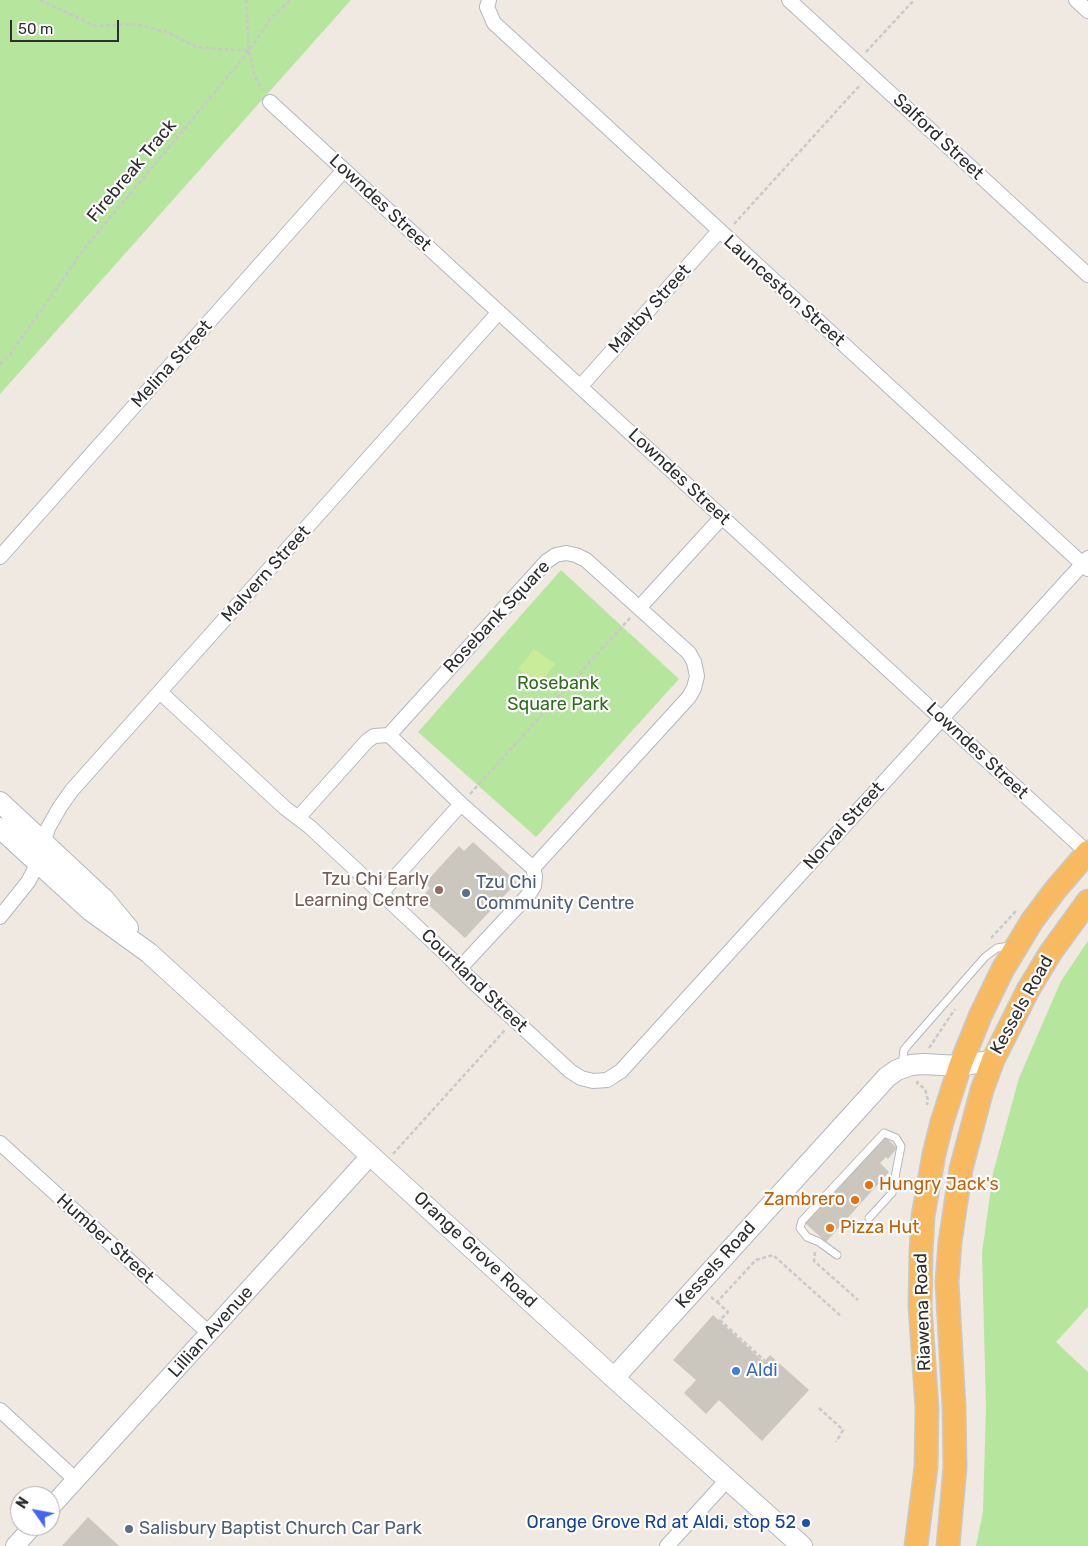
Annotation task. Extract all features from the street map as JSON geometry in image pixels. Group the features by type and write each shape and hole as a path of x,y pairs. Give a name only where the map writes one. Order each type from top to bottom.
{"highway":[{"name":"Kessels Road","path":"1016,946 1056,890 1088,852"},
{"name":"Kessels Road","path":"993,1060 1028,990 1070,924 1088,901"},
{"name":"Riawena Road","path":"916,1546 926,1467 927,1408 920,1306 920,1260 923,1216 934,1154 960,1066 981,1014 1016,946"},
{"name":"Riawena Road","path":"948,1546 955,1466 954,1407 947,1282 950,1242 961,1169 969,1134 993,1060"}],"main road":[{"name":"Orange Grove Road","path":"0,802 104,899 149,953"},
{"name":"Orange Grove Road","path":"0,828 91,911 149,953 614,1378 802,1546"},
{"name":"Kessels Road","path":"614,1378 881,1083 902,1068 923,1064 960,1066 993,1060"}],"street":[{"name":"Salford Street","path":"789,0 1088,274"},
{"path":"1076,0 1088,11"},
{"name":"Launceston Street","path":"488,4 494,23 719,231 1086,564"},
{"name":"Lowndes Street","path":"270,102 1088,852"},
{"name":"Melina Street","path":"0,557 344,170"},
{"name":"Maltby Street","path":"580,387 719,231"},
{"name":"Malvern Street","path":"0,917 28,882 38,863 51,822 72,790 499,312"},
{"path":"639,608 722,517"},
{"name":"Rosebank Square","path":"389,735 547,561 556,555 576,554 586,560 689,653 694,662 697,676 689,697 533,868"},
{"name":"Norval Street","path":"593,1081 607,1080 621,1072 942,719 1086,564"},
{"name":"Courtland Street","path":"160,692 284,808 298,818 381,893 570,1071 581,1078 593,1081"},
{"path":"298,818 367,741 374,736 389,735 461,804 533,868 536,876 534,886 529,894 460,968"},
{"path":"381,893 461,804"},
{"name":"Humber Street","path":"0,1143 210,1334"},
{"name":"Lillian Avenue","path":"60,1497 210,1334 377,1161"},
{"path":"0,1410 76,1480"},
{"path":"667,1546 728,1479"},
{"path":"15,1546 24,1536"}],"lane":[{"name":"Kessels Road","path":"902,1068 904,1050 908,1044 985,957 997,948 1016,946"},
{"path":"836,1255 822,1244 807,1237 800,1228 802,1221 884,1133 896,1138 901,1146 892,1193 869,1218"}],"path":[{"path":"40,0 96,26 136,24 167,32 196,47 249,51"},
{"path":"246,0 249,51 256,80 270,102"},
{"name":"Firebreak Track","path":"0,364 9,356 84,249 249,51 271,18 290,0"},
{"path":"857,63 914,0"},
{"path":"719,231 732,226 870,74"},
{"path":"461,804 639,608"},
{"path":"926,1054 958,1005"},
{"path":"377,1161 515,1020"},
{"path":"822,1244 814,1253 814,1261 858,1300"},
{"path":"717,1302 756,1260 773,1255 842,1317"},
{"path":"711,1297 728,1312 720,1320 765,1361"},
{"path":"819,1408 843,1430 836,1442"}],"green space":[{"path":"0,0 351,0 0,394"},
{"name":"Rosebank Square Park","path":"561,570 679,679 536,837 418,732"},
{"path":"534,649 555,664 539,685 518,669"},
{"path":"1088,941 1088,1307 1056,1342 1088,1372 1088,1546 976,1546 983,1512 986,1406 982,1253 993,1173 1019,1078 1061,981"}],"building":[{"name":"Tzu Chi Community Centre","path":"473,842 517,882 465,938 421,898 430,888 425,883 459,846 464,851"},
{"path":"885,1137 897,1148 888,1159 886,1157 880,1163 889,1172 826,1242 805,1223 876,1144 878,1146"},
{"name":"Aldi","path":"713,1315 764,1362 770,1355 809,1390 762,1441 719,1400 706,1414 684,1393 696,1380 673,1360"},
{"path":"88,1517 119,1546 62,1546"}],"place":[{"name":"Tzu Chi Early Learning Centre","path":"439,890"},
{"name":"Tzu Chi Community Centre","path":"466,893"},
{"name":"Hungry Jack's","path":"869,1185"},
{"name":"Zambrero","path":"855,1200"},
{"name":"Pizza Hut","path":"830,1228"},
{"name":"Aldi","path":"736,1371"},
{"name":"Orange Grove Rd at Aldi, stop 52","path":"806,1523"},
{"name":"Salisbury Baptist Church Car Park","path":"129,1529"}]}
